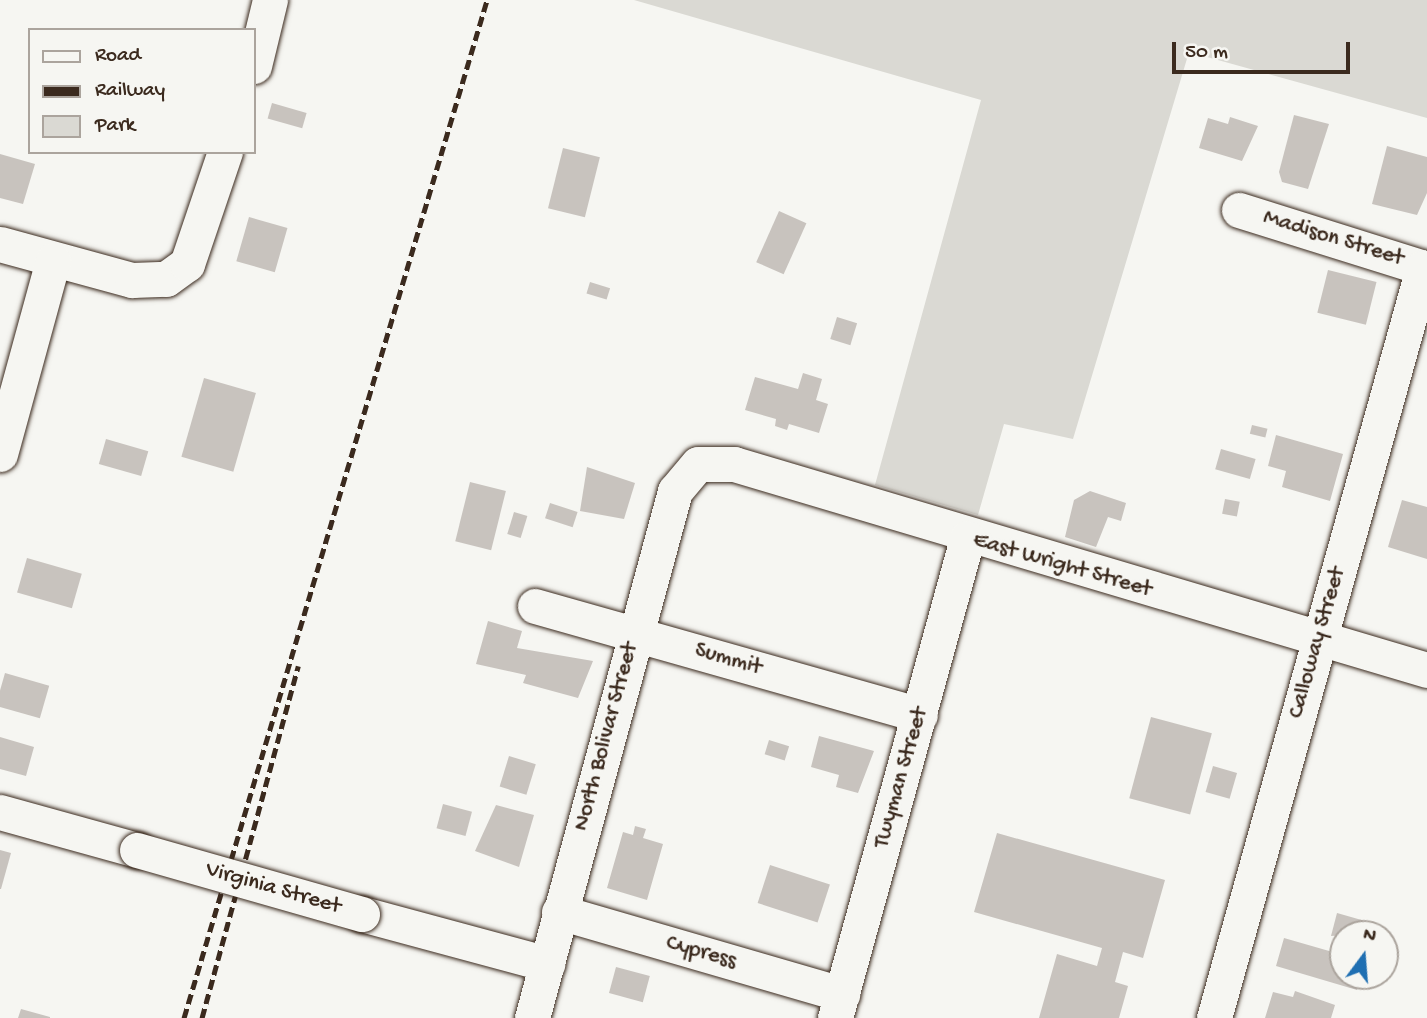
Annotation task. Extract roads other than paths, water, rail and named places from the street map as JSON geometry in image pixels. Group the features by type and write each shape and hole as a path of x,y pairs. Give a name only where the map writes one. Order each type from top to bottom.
{"street":[{"path":"256,58 270,0"},
{"path":"0,244 132,280 166,279 187,264 224,154"},
{"name":"Madison Street","path":"1239,210 1425,268"},
{"path":"0,454 53,260"},
{"name":"Calloway Street","path":"1214,1018 1318,640 1425,268"},
{"name":"East Wright Street","path":"698,464 734,464 967,538 1427,670"},
{"name":"North Bolivar Street","path":"532,1018 675,491 698,464"},
{"name":"Twyman Street","path":"839,1006 967,538"},
{"name":"Summit","path":"535,606 920,715"},
{"name":"Virginia Street","path":"0,812 547,964"},
{"name":"Cypress","path":"559,912 839,1006"}],"railway":[{"path":"184,1018 487,0"},
{"path":"202,1018 298,666"}]}
